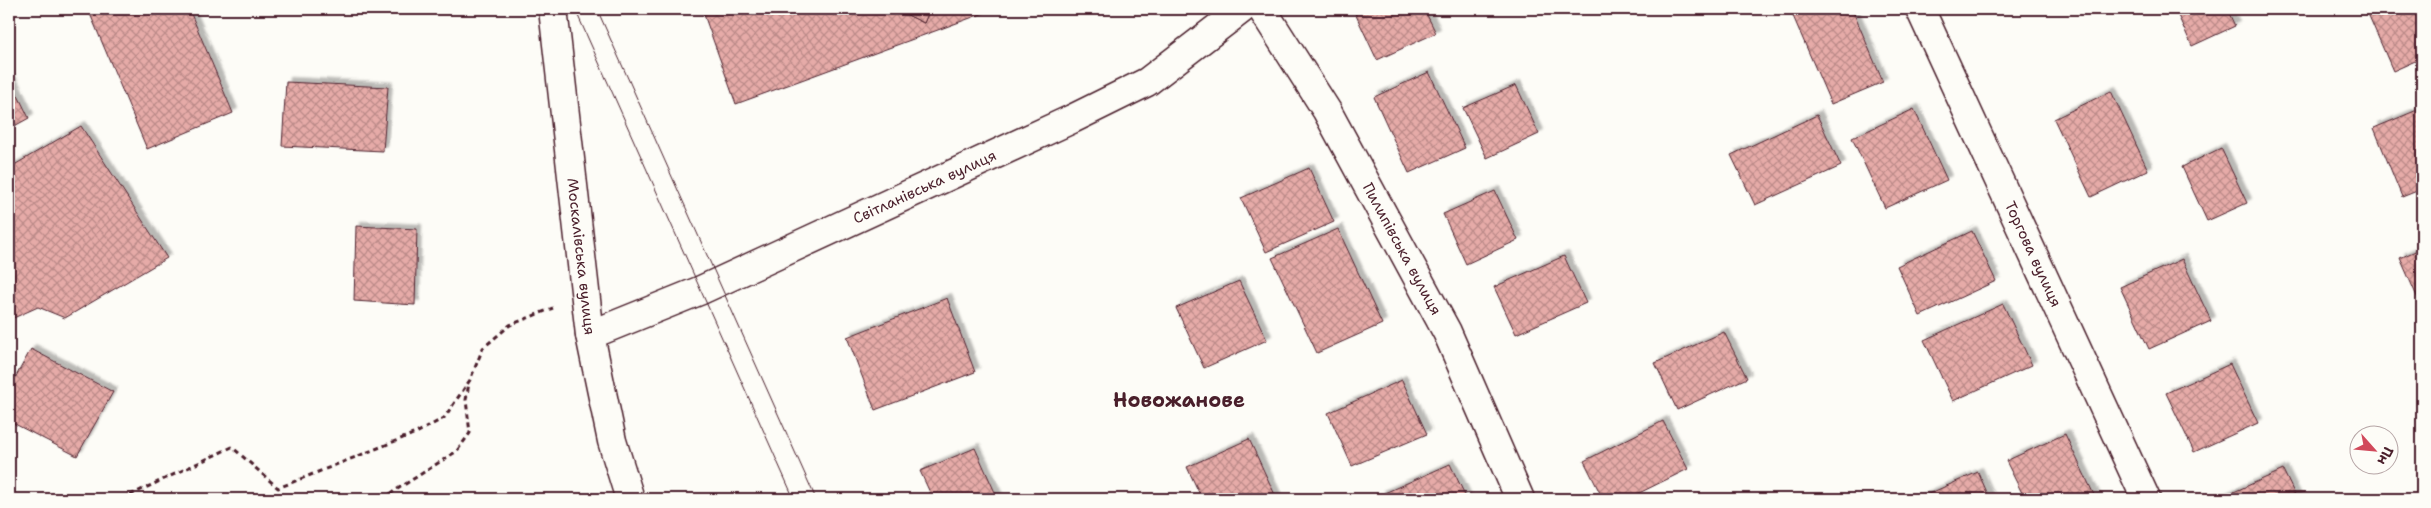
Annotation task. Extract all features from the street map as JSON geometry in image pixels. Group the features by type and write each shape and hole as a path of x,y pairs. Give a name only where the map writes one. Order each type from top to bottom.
{"street":[{"name":"Москалівська вулиця","path":"553,9 590,335 612,441 630,499"},
{"name":"Світланівська вулиця","path":"590,335 699,291 1072,119 1147,82 1242,9"},
{"name":"Пилипівська вулиця","path":"1262,9 1327,111 1447,332 1520,499"},
{"name":"Торгова вулиця","path":"1920,9 2146,499"}],"path":[{"path":"382,499 457,452 470,433 466,400 470,380 483,348 510,325 586,295"},
{"path":"122,499 232,447 278,488 418,432 444,418 470,380"}],"building":[{"path":"88,9 189,9 233,113 147,149"},
{"path":"702,9 895,9 924,23 930,9 995,9 736,104"},
{"path":"895,9 930,9 924,23"},
{"path":"1353,9 1424,9 1436,33 1377,60"},
{"path":"1790,9 1852,9 1883,82 1831,104"},
{"path":"2175,9 2227,9 2235,26 2192,46"},
{"path":"2366,9 2422,9 2422,58 2393,71"},
{"path":"1429,72 1465,148 1409,173 1374,97"},
{"path":"9,77 29,118 9,129"},
{"path":"286,82 388,87 383,151 282,146"},
{"path":"1516,85 1539,134 1487,158 1463,108"},
{"path":"2111,91 2148,170 2091,197 2054,119"},
{"path":"2422,108 2422,189 2402,197 2374,128"},
{"path":"1914,109 1947,180 1885,208 1852,138"},
{"path":"1817,115 1841,166 1755,205 1731,155"},
{"path":"81,126 167,258 65,318 38,307 9,320 9,168"},
{"path":"2221,148 2247,203 2207,221 2182,167"},
{"path":"1309,168 1334,222 1266,252 1241,198"},
{"path":"1495,191 1518,240 1466,264 1443,214"},
{"path":"356,226 417,229 415,305 354,301"},
{"path":"1338,229 1382,324 1317,353 1272,258"},
{"path":"1972,231 1996,281 1920,316 1897,266"},
{"path":"2422,248 2422,308 2400,258"},
{"path":"1564,256 1586,303 1516,334 1494,287"},
{"path":"2182,259 2211,321 2149,349 2120,287"},
{"path":"1239,281 1267,340 1204,368 1176,308"},
{"path":"947,298 975,372 875,410 847,337"},
{"path":"2003,304 2032,365 1953,401 1924,340"},
{"path":"1724,332 1747,378 1677,410 1655,363"},
{"path":"31,349 113,392 77,456 9,421 9,389"},
{"path":"2230,364 2258,423 2194,452 2166,393"},
{"path":"1402,380 1427,434 1352,466 1328,413"},
{"path":"1663,421 1688,469 1627,499 1603,499 1584,461"},
{"path":"2065,434 2096,499 2025,499 2006,461"},
{"path":"1249,439 1277,499 1202,499 1187,467"},
{"path":"975,448 998,499 933,499 920,471"},
{"path":"1450,464 1467,499 1382,499 1380,495"},
{"path":"2283,470 2297,499 2218,499"},
{"path":"1978,472 1990,499 1917,499"}],"tram line":[{"path":"575,9 794,499"},
{"path":"597,9 816,499"}],"district":[{"name":"Новожанове","path":"1179,400"}]}
